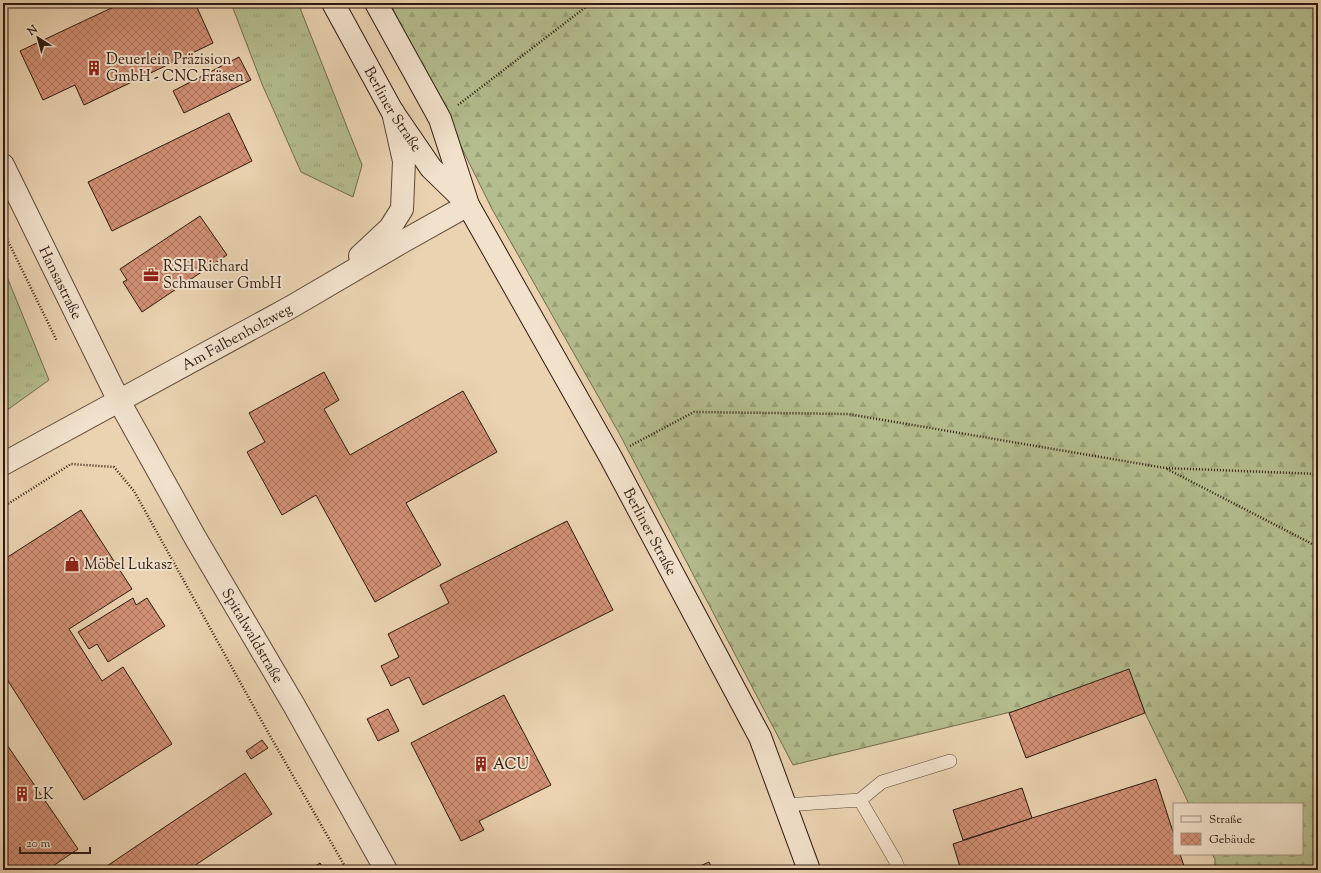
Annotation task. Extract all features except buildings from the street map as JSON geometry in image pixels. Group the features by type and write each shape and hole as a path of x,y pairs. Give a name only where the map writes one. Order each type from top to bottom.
{"street":[{"name":"Berliner Straße","path":"333,3 392,111 431,168 468,205"},
{"name":"Berliner Straße","path":"376,3 440,119 468,205 610,456 760,737 809,870"},
{"path":"332,283 390,228 402,209 404,161 392,111"},
{"name":"Hansastraße","path":"3,165 119,401"},
{"name":"Am Falbenholzweg","path":"3,464 291,307 468,205"},
{"name":"Spitalwaldstraße","path":"119,401 196,539 295,707 386,870"}],"lane":[{"path":"785,805 860,800 882,782 950,760"},
{"path":"860,800 895,860 899,870"}],"path":[{"path":"440,119 591,3"},
{"path":"3,231 57,341"},
{"path":"610,456 694,412 848,414 1165,468 1318,474"},
{"path":"3,507 71,464 114,467 134,491 265,727 347,870"},
{"path":"1165,468 1318,547"}],"green space":[{"path":"231,3 298,3 362,165 353,197 301,172 262,84"},
{"path":"390,3 1318,3 1318,870 1215,870 1215,859 1213,855 1303,855 1303,803 1189,803 1145,713 1134,682 793,765 619,433 492,209"},
{"path":"3,267 49,380 3,413"}],"place":[{"name":"Deuerlein Präzision GmbH - CNC Fräsen","path":"94,68"},
{"name":"RSH Richard Schmauser GmbH","path":"151,275"},
{"name":"Möbel Lukasz","path":"72,564"},
{"name":"ACU","path":"481,764"},
{"name":"LK","path":"22,794"}]}
